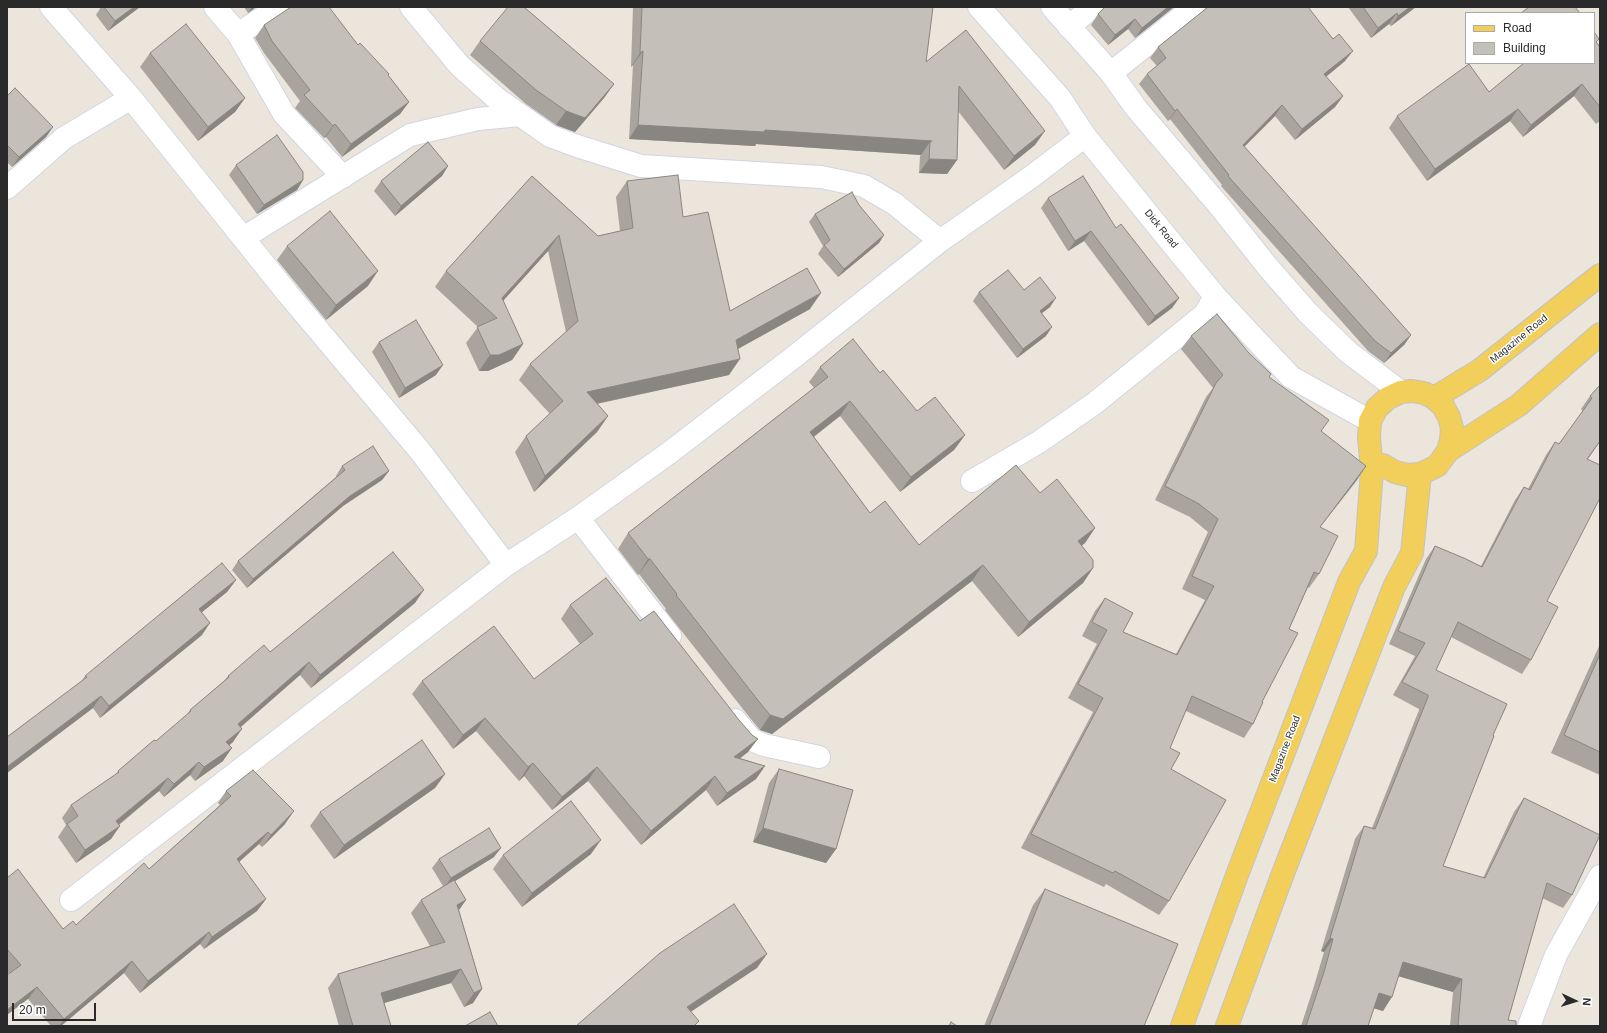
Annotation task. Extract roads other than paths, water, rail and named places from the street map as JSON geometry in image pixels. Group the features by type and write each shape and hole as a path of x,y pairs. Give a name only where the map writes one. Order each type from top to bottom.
{"main road":[{"name":"Magazine Road","path":"1434,398 1480,370 1600,275"},
{"path":"1448,451 1519,405 1600,334"},
{"path":"1412,391 1424,393 1434,398 1443,406 1449,417 1452,428 1452,440 1448,451 1437,466 1420,474 1407,475 1395,472 1384,465 1372,470 1369,438 1370,421 1377,408 1388,398 1401,392 1412,391"},
{"name":"Magazine Road","path":"1182,1026 1237,875 1349,582 1366,551 1372,470"},
{"path":"1227,1026 1285,869 1394,586 1412,553 1420,474"}],"street":[{"path":"51,7 131,98 288,294 420,451 506,564"},
{"path":"215,7 238,34 284,114 343,177"},
{"path":"238,34 279,7"},
{"path":"411,7 459,65 496,98 550,136 641,166 821,177 864,186 895,204 940,241"},
{"name":"Dick Road","path":"979,7 1060,98 1085,136 1215,296 1291,377 1370,421"},
{"path":"1052,7 1111,73 1136,108 1308,313 1348,352 1401,392"},
{"path":"1069,26 1092,7"},
{"path":"1111,73 1194,7"},
{"path":"7,188 64,138 131,98"},
{"path":"243,238 410,135 478,119 520,115"},
{"path":"71,900 506,564 578,518 675,449 940,241 1031,177 1085,136"},
{"path":"972,481 1039,442 1095,403 1204,314 1215,296"},
{"path":"578,518 681,651"},
{"path":"725,707 752,740 764,745 819,757"},
{"path":"1529,1026 1556,955 1600,876"}]}
